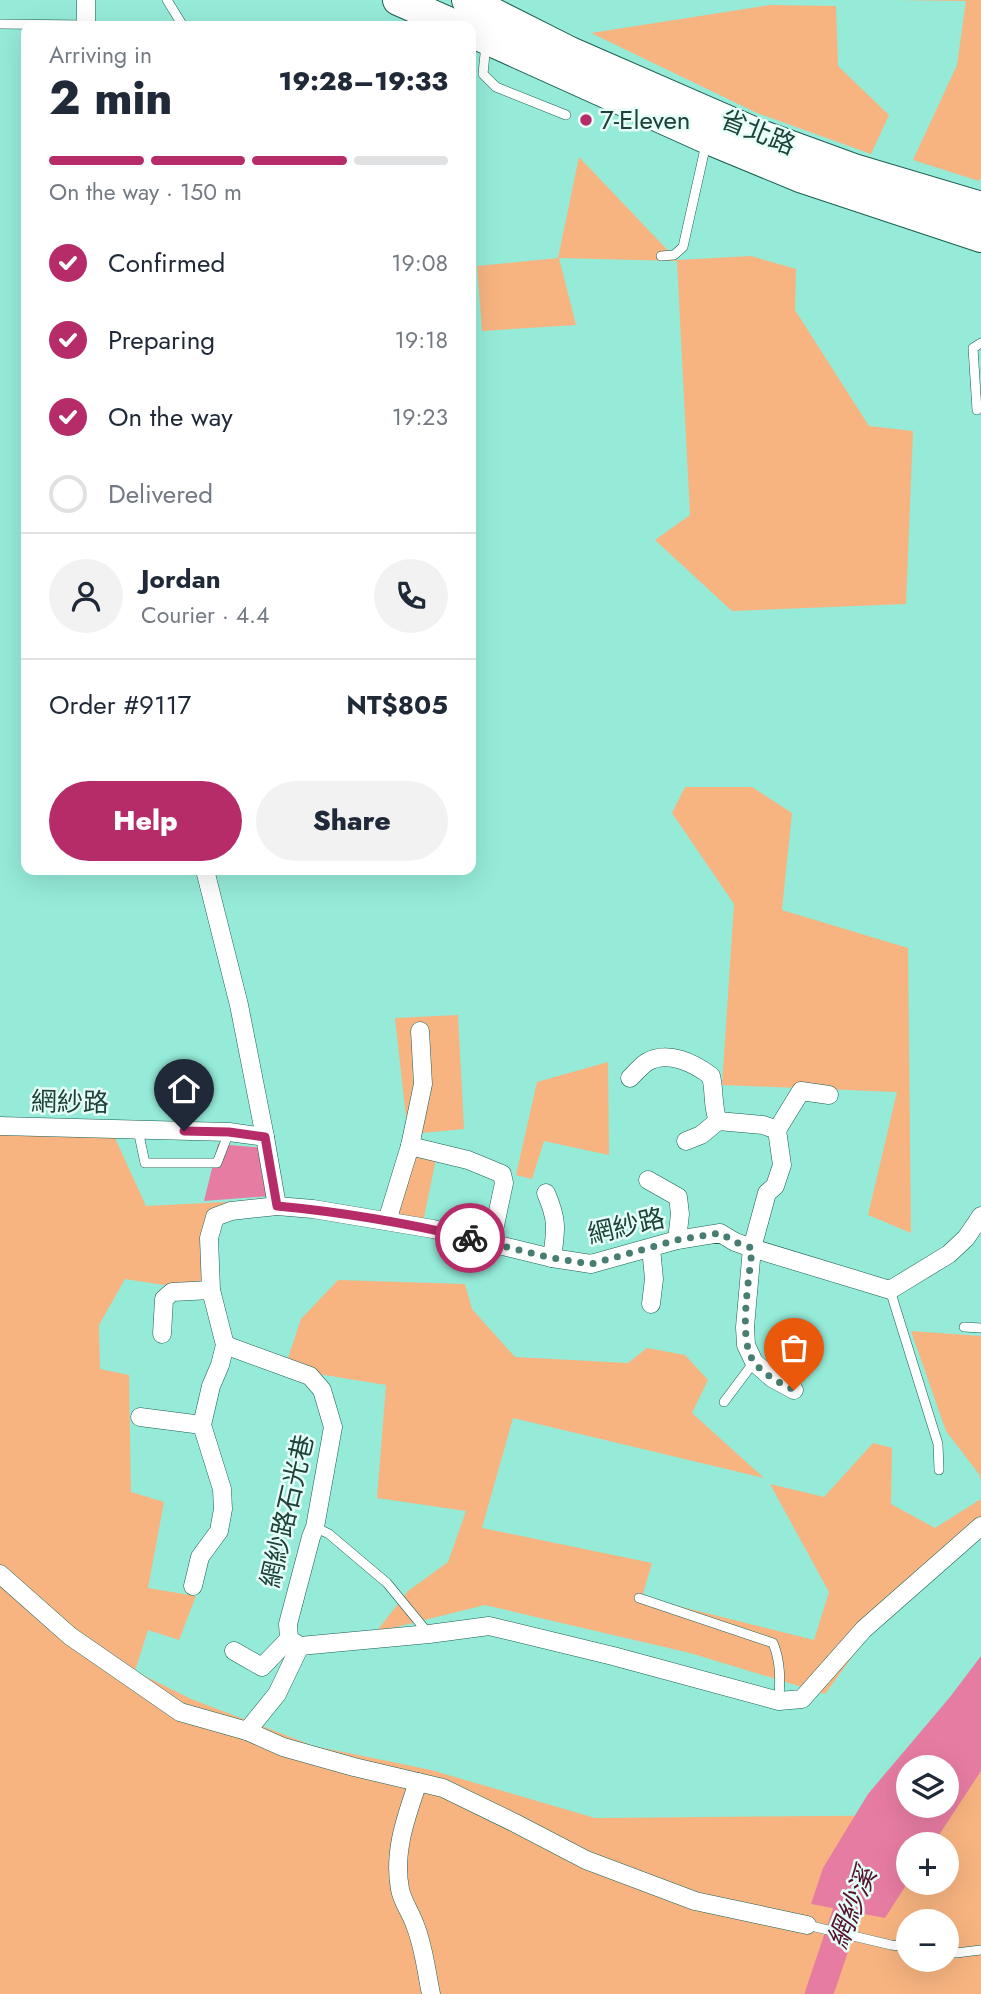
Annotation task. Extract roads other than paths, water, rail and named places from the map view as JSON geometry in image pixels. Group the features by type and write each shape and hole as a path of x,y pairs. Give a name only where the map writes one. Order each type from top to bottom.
{"main road":[{"name":"省北路","path":"467,0 570,52 758,134 854,169 981,207"},
{"path":"409,2 447,21"},
{"name":"省北路","path":"478,36 800,177 981,237"}],"street":[{"path":"86,0 86,21"},
{"path":"193,1586 200,1557 219,1531 223,1509 222,1489 202,1425 211,1386 225,1345 211,1290 209,1238 215,1217 231,1211 277,1206 239,1005 206,875"},
{"path":"387,1221 411,1146 423,1084 420,1031"},
{"path":"630,1078 648,1061 673,1057 694,1064 711,1076 715,1092 713,1109 718,1121"},
{"path":"794,1390 772,1378 754,1362 746,1345 745,1327 752,1248 767,1193 775,1186 782,1165 777,1130 801,1091 829,1095"},
{"path":"685,1141 701,1135 718,1121 763,1125 777,1130"},
{"name":"網紗路","path":"0,1126 229,1132 265,1137"},
{"path":"411,1146 468,1160 502,1174 504,1183 491,1244"},
{"path":"648,1181 678,1197 680,1214 677,1240"},
{"path":"546,1193 555,1214 552,1258"},
{"name":"網紗路","path":"277,1206 313,1209 433,1229 552,1258 591,1264 677,1240 720,1233 752,1248 890,1290"},
{"path":"890,1290 949,1254 966,1238 981,1216"},
{"path":"651,1248 651,1304"},
{"path":"162,1334 164,1299 172,1292 211,1290"},
{"name":"網紗路石光巷","path":"225,1345 310,1376 322,1390 333,1427 315,1527 288,1624 295,1643 277,1694 247,1731"},
{"path":"140,1417 202,1425"},
{"path":"234,1651 262,1667 295,1643 429,1634 489,1626 779,1700 802,1699 864,1629 981,1525"},
{"path":"0,1574 70,1636 180,1713 247,1731 283,1748 354,1768 443,1788 586,1860 695,1901 807,1925"},
{"path":"418,1782 405,1819 398,1856 400,1891 425,1954 431,1994"}],"lane":[{"path":"167,0 180,21"},
{"path":"0,23 21,23"},
{"path":"478,36 483,74 496,87 566,115"},
{"path":"662,256 674,255 683,247 708,139"},
{"path":"978,410 973,348 981,343"},
{"path":"138,1130 145,1163 217,1163 229,1132"},
{"path":"890,1290 938,1444 939,1470"},
{"path":"964,1327 981,1328"},
{"path":"724,1402 754,1362"},
{"path":"315,1527 329,1534 387,1583 429,1634"},
{"path":"639,1598 773,1643 780,1672 779,1700"},
{"path":"807,1925 896,1946"},
{"path":"959,1953 981,1950"}],"water":[{"path":"218,1144 266,1148 270,1196 204,1201"},
{"path":"981,1656 981,1771 959,1804 959,1755 901,1755"},
{"path":"896,1761 896,1818 950,1818 941,1832 896,1832 896,1895 900,1895 885,1918 811,1904 823,1868 868,1794"}],"waterway":[{"name":"網紗溪","path":"819,1994 850,1902 862,1875"}],"place":[{"name":"7-Eleven","path":"586,120"}]}
